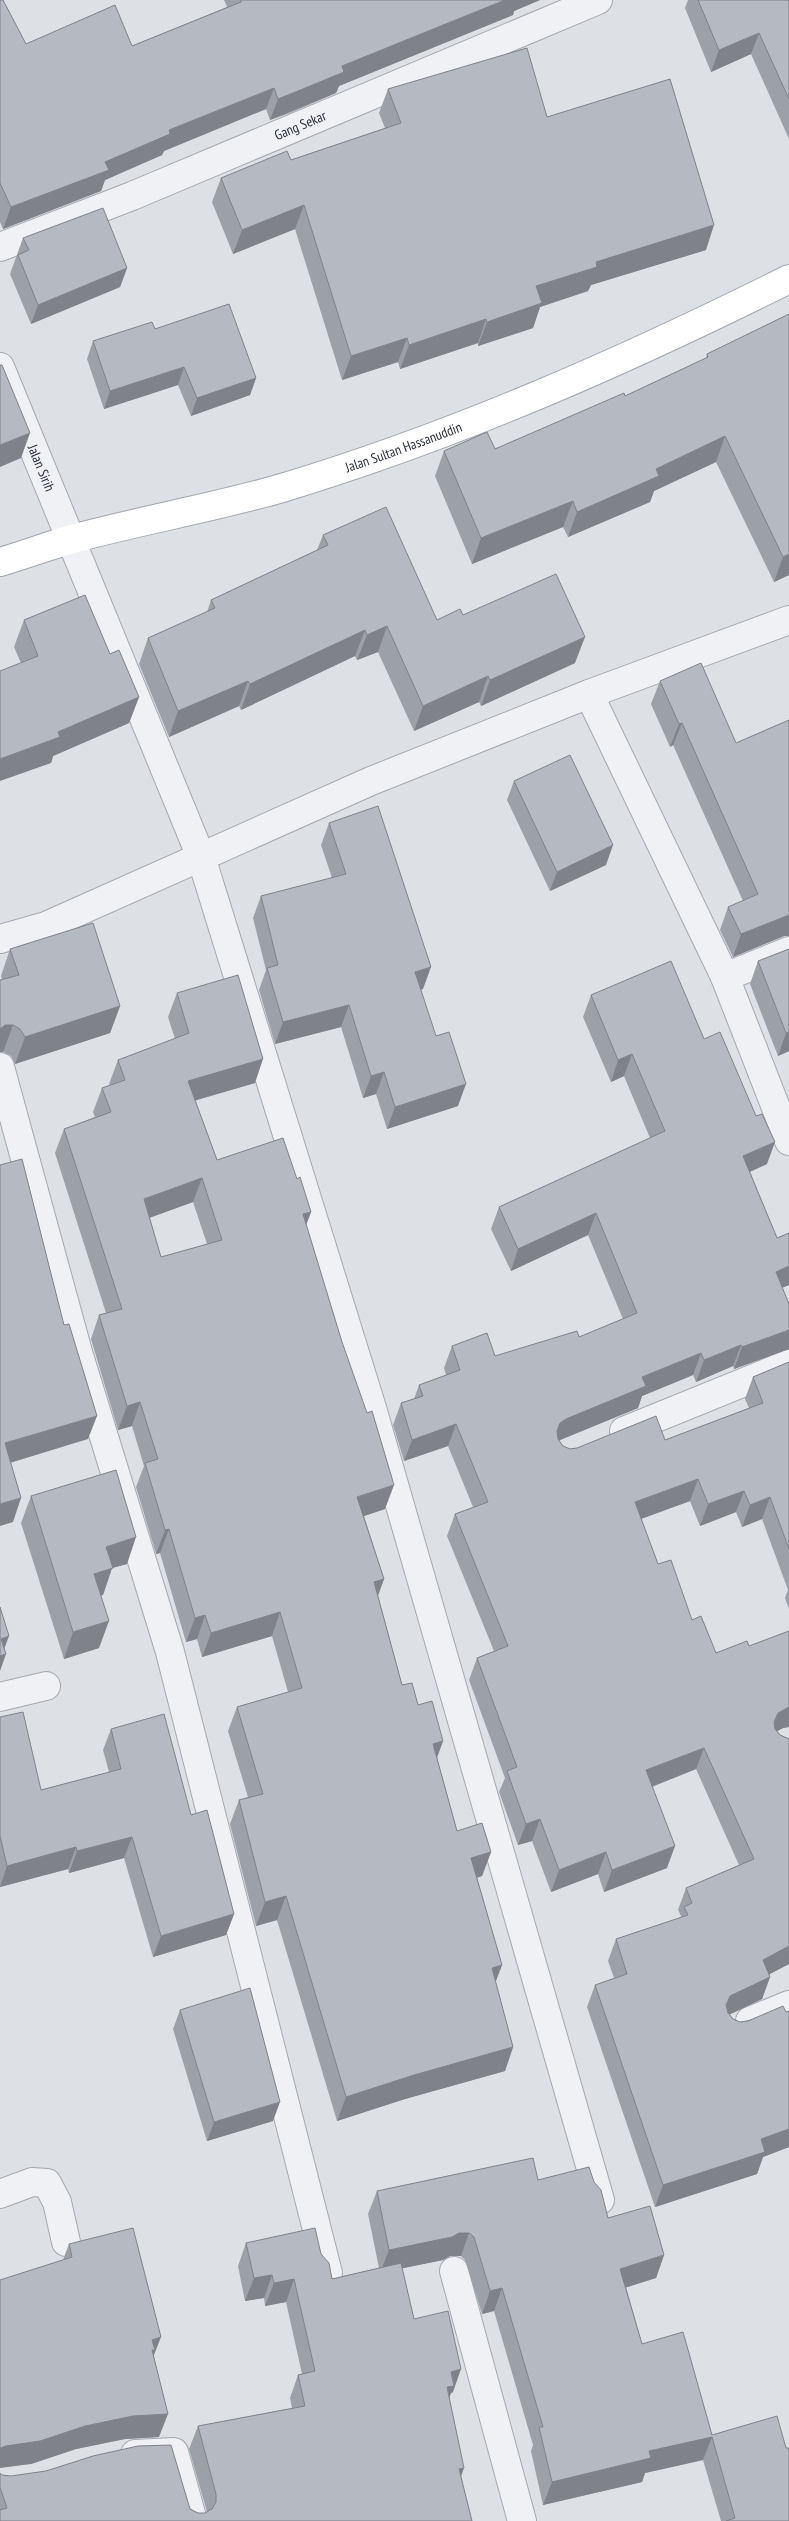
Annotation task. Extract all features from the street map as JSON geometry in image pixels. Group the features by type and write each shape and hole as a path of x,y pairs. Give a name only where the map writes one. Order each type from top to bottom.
{"main road":[{"name":"Jalan Sultan Hassanuddin","path":"0,562 72,539 280,488 434,437 550,392 716,316 789,279"}],"street":[{"name":"Gang Sekar","path":"0,247 132,196 598,0"},
{"name":"Jalan Sirih","path":"0,368 72,539 201,857 372,1408 600,2200"},
{"path":"0,939 46,926 371,781 589,694 789,620"},
{"path":"589,694 724,977 789,1142"},
{"path":"724,977 789,950"},
{"path":"0,1067 78,1352 170,1652 328,2273"},
{"path":"600,1440 789,1364"},
{"path":"0,1697 46,1686"},
{"path":"734,2028 789,2005"},
{"path":"0,2194 32,2182 47,2183 57,2202 66,2242"},
{"path":"454,2271 522,2521"},
{"path":"114,2458 128,2454 174,2452 193,2521"}],"building":[{"path":"0,0 3,0 26,44 115,5 132,46 241,2 241,0 505,0 342,66 344,72 278,99 274,88 169,130 170,134 105,162 109,170 11,207 0,183"},
{"path":"698,0 789,0 789,99 759,33 719,50"},
{"path":"527,48 547,117 670,79 714,225 596,262 597,267 536,286 542,303 487,322 486,319 409,345 407,338 351,356 304,205 242,230 221,178 287,151 291,160 401,123 388,89"},
{"path":"103,208 127,268 38,305 18,255 29,250 23,238"},
{"path":"229,304 256,378 197,398 184,367 110,391 93,341 152,322 155,329"},
{"path":"789,314 789,554 783,557 725,436 656,469 659,476 577,512 573,501 481,538 444,451 487,432 495,449 624,393 625,396 708,357 707,354"},
{"path":"0,365 2,365 30,433 0,445"},
{"path":"386,507 437,620 460,609 463,615 556,574 585,637 490,680 488,676 423,706 387,626 367,635 365,630 250,684 248,681 178,711 148,638 215,608 211,600 328,545 323,535"},
{"path":"85,595 110,654 119,650 139,697 58,732 60,737 0,759 0,671 38,656 24,620"},
{"path":"701,663 736,743 789,720 789,915 741,934 728,907 758,894 682,723 679,724 660,681"},
{"path":"570,755 613,845 557,872 514,781"},
{"path":"378,806 431,967 415,972 436,1036 449,1032 466,1084 395,1107 384,1072 371,1076 349,1005 283,1022 267,968 278,965 261,896 346,874 329,823"},
{"path":"93,923 120,1006 25,1037 20,1029 13,1025 5,1025 0,1029 0,980 19,975 10,949"},
{"path":"789,949 789,1032 786,1033 758,961"},
{"path":"671,961 704,1039 720,1032 756,1116 762,1114 775,1142 743,1156 777,1238 789,1233 789,1266 776,1272 789,1304 789,1330 742,1347 741,1345 704,1360 701,1353 642,1377 646,1386 566,1419 560,1423 557,1431 558,1439 563,1446 570,1449 577,1448 656,1416 665,1440 763,1403 753,1377 789,1362 789,1549 770,1497 750,1505 744,1491 708,1504 698,1479 635,1502 658,1564 671,1560 692,1620 701,1616 716,1653 747,1641 749,1646 789,1631 789,1707 778,1713 774,1722 775,1729 780,1735 789,1739 789,1946 763,1960 770,1977 730,1996 726,2005 728,2013 733,2019 740,2022 748,2021 783,2006 786,2012 789,2011 789,2129 761,2139 765,2152 663,2185 595,1985 627,1974 616,1939 688,1915 684,1907 692,1903 686,1888 754,1859 704,1748 646,1770 675,1846 612,1870 606,1852 559,1870 540,1819 526,1824 507,1771 517,1767 477,1658 508,1646 455,1514 488,1502 456,1424 412,1440 401,1403 423,1396 419,1385 460,1370 452,1346 487,1333 495,1356 577,1331 579,1337 637,1313 596,1213 518,1249 499,1207 665,1131 632,1054 618,1060 591,995"},
{"path":"238,975 263,1059 188,1081 217,1160 283,1138 297,1179 300,1177 311,1212 303,1214 342,1342 367,1413 372,1411 394,1485 357,1497 384,1579 374,1582 402,1685 412,1683 418,1705 432,1701 443,1741 433,1744 457,1831 482,1823 491,1852 471,1858 502,1965 492,1968 513,2047 414,2075 346,2097 286,1896 265,1902 239,1800 263,1794 237,1707 302,1688 280,1612 211,1633 205,1615 195,1618 169,1529 165,1530 145,1463 158,1459 140,1402 127,1406 99,1315 122,1309 64,1129 111,1112 102,1088 125,1080 118,1060 189,1033 177,993","holes":["202,1178 222,1240 161,1257 144,1199"]},
{"path":"22,1159 64,1325 69,1324 97,1416 5,1443 21,1498 0,1504 0,1165"},
{"path":"116,1470 136,1537 106,1547 113,1568 94,1574 109,1621 73,1632 31,1496"},
{"path":"0,1607 9,1636 1,1639 6,1654 0,1656"},
{"path":"23,1712 41,1790 121,1769 111,1729 164,1714 191,1815 207,1810 234,1914 161,1936 132,1837 77,1851 76,1847 7,1866 0,1836 0,1717"},
{"path":"250,1988 280,2102 214,2122 180,2010"},
{"path":"533,2158 538,2180 589,2167 594,2182 601,2190 608,2218 650,2206 664,2255 620,2269 642,2344 683,2332 712,2435 777,2416 786,2448 789,2448 789,2521 726,2521 735,2518 712,2437 649,2451 651,2458 552,2482 539,2427 543,2427 502,2288 490,2291 474,2237 469,2233 459,2233 452,2237 389,2250 377,2191"},
{"path":"133,2228 161,2337 152,2340 155,2350 152,2350 168,2414 133,2416 85,2426 40,2441 0,2448 0,2280 72,2257 69,2244"},
{"path":"315,2228 321,2254 329,2263 332,2279 401,2263 414,2319 448,2311 461,2369 451,2372 454,2386 447,2387 464,2468 459,2469 472,2521 0,2521 0,2510 7,2508 0,2487 0,2473 11,2476 46,2471 93,2456 138,2446 171,2445 190,2509 198,2513 205,2513 212,2509 216,2502 216,2494 198,2426 305,2406 298,2375 315,2371 294,2279 274,2283 272,2275 254,2278 246,2243"}]}
